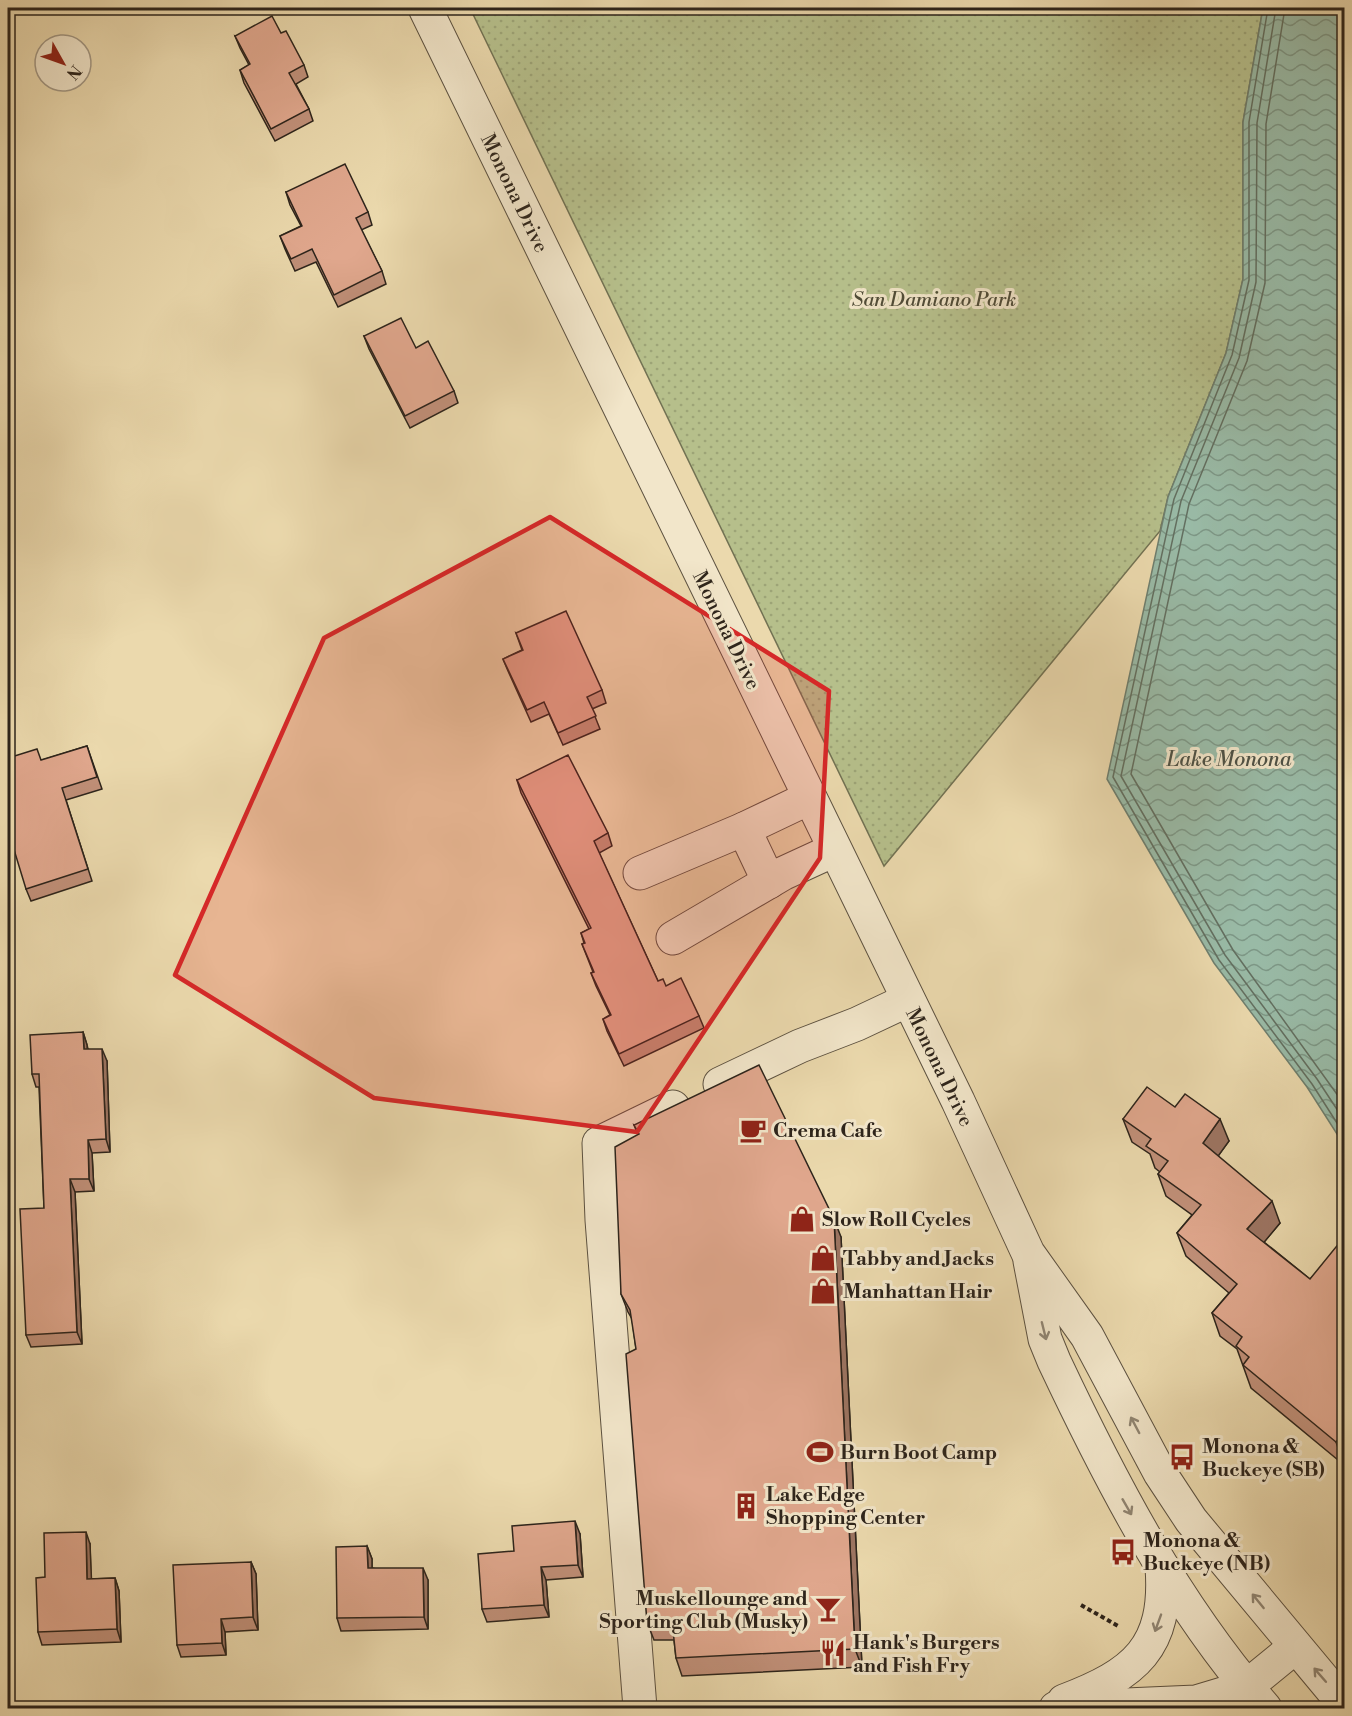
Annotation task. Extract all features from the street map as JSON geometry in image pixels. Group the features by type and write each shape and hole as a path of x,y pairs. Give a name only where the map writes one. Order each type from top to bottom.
{"street":[{"name":"Monona Drive","path":"425,8 908,1000 1028,1253 1087,1336 1160,1473 1191,1520 1344,1704"},
{"path":"640,873 744,829 808,798"},
{"path":"744,829 769,882"},
{"path":"673,938 769,882 834,850"},
{"path":"640,1708 602,1220 599,1143 800,1046 857,1024 908,1000"},
{"name":"Monona Drive","path":"1028,1253 1045,1339 1054,1361 1119,1494 1215,1647 1246,1703"},
{"path":"1045,1708 1095,1689 1130,1668 1144,1653 1160,1619 1163,1605 1162,1565"},
{"path":"1056,1708 1196,1702 1246,1703 1295,1647"}],"path":[{"path":"1081,1605 1123,1629"}],"highlighted area":[{"path":"550,517 829,691 820,858 637,1132 374,1098 175,975 324,638"}],"green space":[{"name":"San Damiano Park","path":"470,8 1263,8 1243,122 1243,279 1226,353 1168,497 1160,531 884,866"}],"water":[{"name":"Lake Monona","path":"1263,8 1344,8 1344,1145 1307,1087 1214,963 1107,779 1168,497 1226,353 1243,279 1243,122"}],"building":[{"path":"272,16 281,33 286,31 304,65 289,73 309,109 271,129 240,70 250,64 235,36"},
{"path":"345,164 368,212 356,218 382,271 334,295 312,249 291,259 280,236 302,226 286,192"},
{"path":"401,318 416,348 428,341 454,391 405,416 364,336"},
{"path":"566,611 602,690 587,697 596,716 558,733 544,702 527,710 503,659 523,650 516,633"},
{"path":"87,746 97,777 62,788 88,869 26,889 8,830 8,758 37,749 41,760"},
{"path":"568,755 608,833 594,841 658,981 663,979 666,986 681,978 699,1016 619,1054 603,1019 611,1015 591,973 594,972 582,944 585,943 581,933 591,928 517,780"},
{"path":"83,1032 84,1049 102,1049 106,1139 88,1140 89,1179 70,1179 77,1332 26,1335 20,1209 44,1208 39,1074 32,1074 30,1035"},
{"name":"Lake Edge Shopping Center","path":"759,1065 834,1219 855,1649 676,1658 672,1621 647,1622 626,1354 636,1349 630,1310 621,1294 615,1147 639,1134 634,1125"},
{"path":"1147,1087 1175,1107 1185,1094 1220,1119 1203,1143 1272,1201 1247,1229 1310,1279 1340,1242 1344,1246 1344,1438 1341,1436 1336,1442 1243,1365 1249,1357 1236,1346 1242,1337 1212,1313 1237,1284 1177,1233 1201,1205 1158,1174 1168,1161 1146,1146 1151,1139 1123,1119"},
{"path":"575,1521 578,1565 541,1567 544,1605 482,1609 478,1554 514,1551 512,1526"},
{"path":"86,1532 87,1579 115,1578 117,1629 38,1632 36,1578 45,1577 44,1533"},
{"path":"367,1546 368,1568 423,1568 424,1617 337,1618 336,1547"},
{"path":"251,1562 253,1617 221,1619 222,1643 177,1645 173,1565"}],"place":[{"name":"Crema Cafe","path":"753,1130"},
{"name":"Slow Roll Cycles","path":"802,1219"},
{"name":"Tabby and Jacks","path":"823,1258"},
{"name":"Manhattan Hair","path":"823,1291"},
{"name":"Burn Boot Camp","path":"820,1452"},
{"name":"Monona & Buckeye (SB)","path":"1182,1457"},
{"name":"Lake Edge Shopping Center","path":"746,1506"},
{"name":"Monona & Buckeye (NB)","path":"1123,1552"},
{"name":"Muskellounge and Sporting Club (Musky)","path":"828,1609"},
{"name":"Hank's Burgers and Fish Fry","path":"833,1653"}]}
